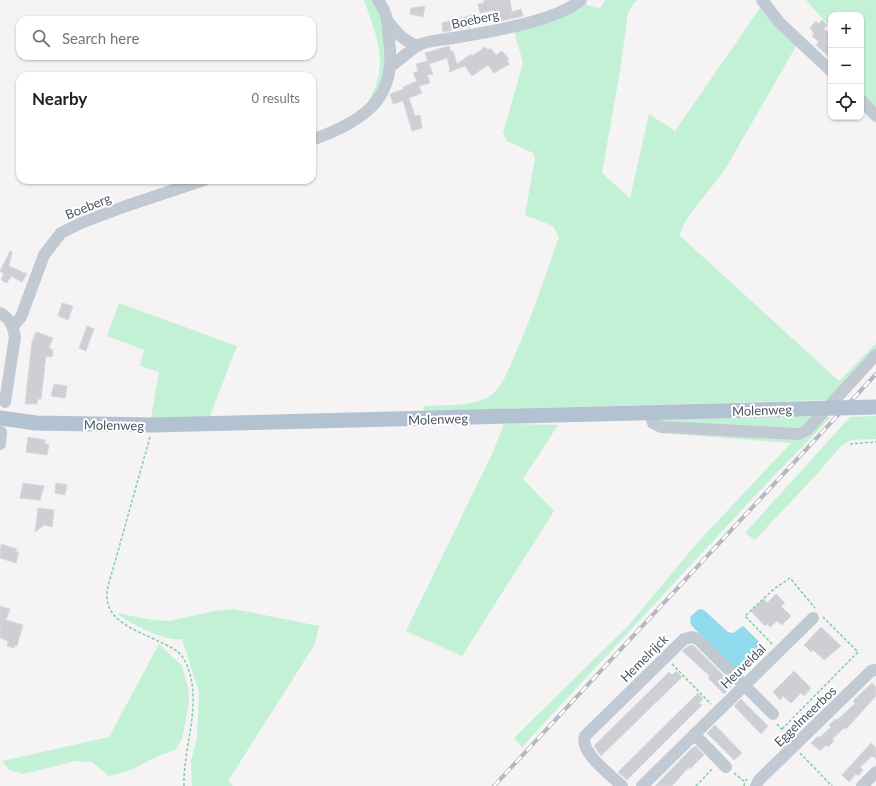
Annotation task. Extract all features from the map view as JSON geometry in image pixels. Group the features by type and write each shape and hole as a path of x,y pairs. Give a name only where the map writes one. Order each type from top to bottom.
{"main road":[{"name":"Molenweg","path":"0,430 36,423 152,425 876,407"}],"street":[{"path":"378,0 388,21 399,37 418,46"},
{"name":"Boeberg","path":"390,66 418,46 535,20 569,8 581,0"},
{"path":"762,0 779,22 828,68"},
{"path":"316,138 346,126 375,104 385,86 392,58 388,36 388,21"},
{"path":"864,103 876,116"},
{"name":"Boeberg","path":"13,326 21,317 44,254 61,233 126,206 192,184"},
{"path":"0,313 4,315 13,326 15,337 5,402"},
{"path":"650,413 653,423 661,428 799,434 807,430 876,355"},
{"name":"Heuveldal","path":"642,786 813,618"},
{"name":"Hemelrijck","path":"622,786 587,752 584,739 588,733 684,639 695,638 773,714"},
{"name":"Eggelmeerbos","path":"750,781 759,780 871,671 876,670"},
{"path":"694,734 723,764"},
{"path":"862,786 876,772"}],"path":[{"path":"152,425 107,594 108,605 111,613 119,621 175,649 184,659 191,677 194,698 188,738 184,786"},
{"path":"850,444 876,442"},
{"path":"665,657 717,711"},
{"path":"773,714 773,721 789,737 787,740 832,786"},
{"path":"696,786 723,764 750,781 744,786"}],"green space":[{"path":"364,0 374,0 384,19 386,74 371,103 368,101 375,88 379,75 380,63 377,38"},
{"path":"605,0 638,0 633,4 628,13 620,71 602,173 630,198 649,114 675,131 762,5 798,43 724,171 687,218 679,235 839,381 876,343 876,351 828,400 424,411 423,406 467,404 483,400 495,392 505,377 521,340 559,237 553,226 525,215 535,158 533,153 507,141 503,133 523,63 514,31 585,4 597,8 601,7"},
{"path":"806,0 876,0 876,112 864,101 864,12 828,12 828,25"},
{"path":"119,303 237,346 209,418 151,418 159,372 140,366 144,350 107,336"},
{"path":"814,416 804,428 660,423 660,419"},
{"path":"876,416 876,439 851,440 840,447 817,474 755,540 745,533 850,417"},
{"path":"824,417 831,417 751,500 522,747 514,738 629,625 697,543 791,443 676,434 794,437"},
{"path":"504,424 558,425 523,479 554,511 462,656 406,631 493,452"},
{"path":"234,609 319,626 315,644 228,781 233,786 192,786 191,761 197,738 199,692 182,639 167,638 148,631 130,622 117,613 153,620 170,621 214,611"},
{"path":"159,644 182,666 188,688 189,703 182,739 175,750 156,757 131,770 109,776 92,762 76,761 23,774 9,770 2,761 109,737"}],"water":[{"path":"699,609 704,610 728,632 733,633 743,626 767,649 744,674 734,668 692,626 690,622 691,616"}],"building":[{"path":"484,0 510,0 512,12 521,9 523,16 497,22 494,10 480,13 478,4 484,3"},
{"path":"425,6 423,17 410,14 411,8"},
{"path":"476,14 478,23 471,25 471,27 443,32 442,23"},
{"path":"822,20 827,25 824,29 828,32 828,56 816,45 819,42 812,36 814,34 810,27 816,21 819,24"},
{"path":"449,46 451,52 453,51 457,64 471,54 472,56 485,47 488,50 490,48 496,55 502,51 509,59 507,61 510,64 494,73 488,65 472,76 465,66 449,72 450,69 447,58 429,64 425,53"},
{"path":"428,61 433,74 427,75 430,83 419,86 422,93 409,98 415,116 420,115 422,128 412,131 403,101 393,104 390,94 404,89 403,87 417,81 413,73 418,71 416,64"},
{"path":"10,251 12,252 9,266 27,274 22,282 11,276 7,283 1,280 4,274 0,271"},
{"path":"62,303 73,306 68,320 58,316"},
{"path":"87,326 94,329 86,351 79,348"},
{"path":"36,332 53,338 49,348 53,350 52,357 46,356 41,399 38,399 37,404 25,404 32,342"},
{"path":"54,384 67,386 65,398 51,396"},
{"path":"28,437 45,440 45,444 49,444 47,455 26,452"},
{"path":"23,483 44,486 40,500 20,498"},
{"path":"56,483 67,485 65,495 55,493"},
{"path":"38,508 54,510 52,527 44,525 35,532"},
{"path":"1,544 17,549 15,551 19,552 16,563 0,558"},
{"path":"776,594 785,603 781,606 791,616 782,625 777,621 770,627 767,624 765,626 751,611 764,599 767,603"},
{"path":"0,606 10,609 6,620 23,625 17,646 15,645 14,648 7,646 8,641 0,638"},
{"path":"821,627 841,646 824,660 813,650 811,652 804,645"},
{"path":"693,645 733,685 724,694 708,678 710,676 682,651 688,646"},
{"path":"676,671 682,677 601,756 594,746 669,672 672,675"},
{"path":"794,671 811,688 804,696 801,693 791,703 783,696 780,700 773,692"},
{"path":"872,683 876,687 876,696 846,729 844,728 832,739 834,741 828,747 826,745 820,751 811,743 831,727 829,725 848,710 855,703 853,701"},
{"path":"698,693 703,699 699,703 702,705 627,780 618,772"},
{"path":"741,699 768,726 761,734 734,706"},
{"path":"715,725 742,753 734,760 707,733"},
{"path":"871,743 876,748 876,759 872,756 860,767 863,770 858,776 856,774 849,782 842,775"},
{"path":"696,746 704,755 690,769 689,767 672,786 655,786 692,748"}],"railway":[{"path":"494,786 876,374"}]}
